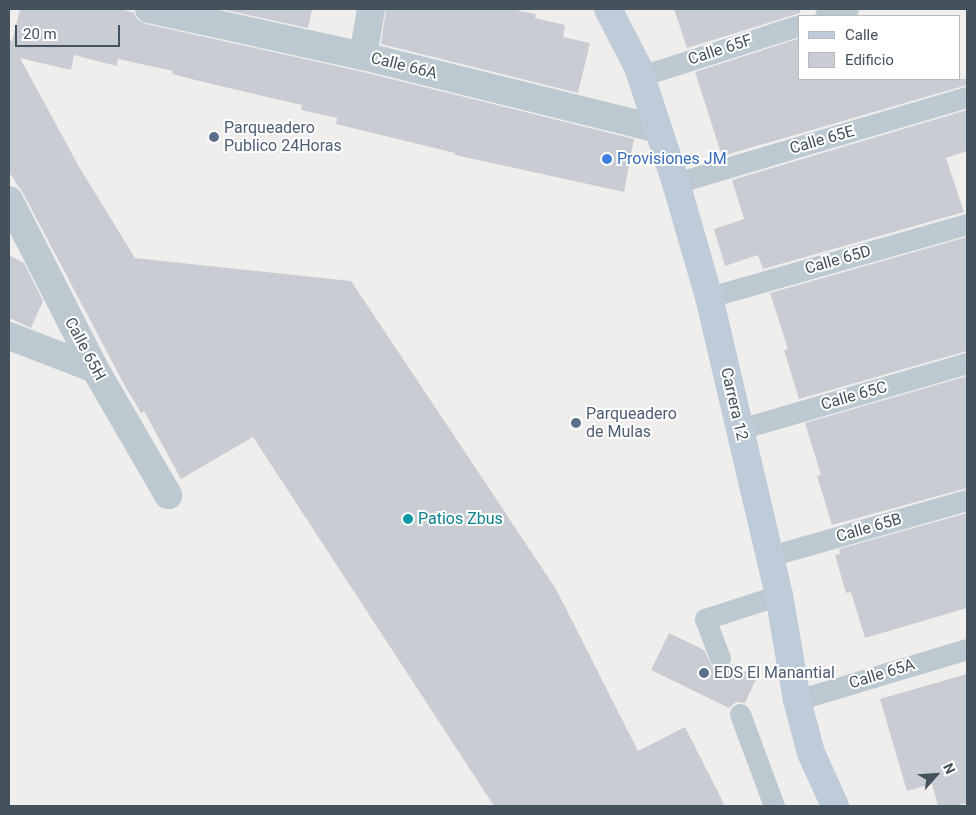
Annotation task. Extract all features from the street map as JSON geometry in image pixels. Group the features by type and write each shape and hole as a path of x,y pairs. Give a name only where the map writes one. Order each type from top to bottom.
{"main road":[{"name":"Carrera 12","path":"608,9 641,76 676,183 709,297 779,595 797,700 811,752 835,806"}],"street":[{"name":"Calle 66A","path":"149,9 363,56 658,128"},
{"path":"363,56 371,9"},
{"name":"Calle 65H","path":"9,200 95,369 168,495"},
{"path":"9,336 95,369"}],"lane":[{"path":"828,15 848,9"},
{"name":"Calle 65F","path":"641,76 798,25"},
{"name":"Calle 65E","path":"676,183 967,97"},
{"name":"Calle 65D","path":"709,297 967,224"},
{"name":"Calle 65C","path":"740,429 967,364"},
{"name":"Calle 65B","path":"770,556 967,500"},
{"path":"720,658 705,618 779,595"},
{"name":"Calle 65A","path":"797,700 967,648"},
{"path":"740,714 774,806"}],"building":[{"name":"Patios Zbus","path":"20,9 120,9 134,13 138,20 146,24 359,71 634,139 624,192 455,155 455,153 336,124 337,118 301,110 302,105 172,74 173,71 118,59 117,66 74,55 71,70 20,58 78,165 135,258 351,281 556,589 638,751 685,727 725,806 494,806 253,437 181,479 144,411 141,413 126,388 23,193 9,172 9,37 12,42"},
{"path":"221,9 312,9 308,28"},
{"path":"386,9 511,9 536,14 535,18 565,25 563,37 590,43 578,93 381,44"},
{"path":"674,9 800,9 800,13 687,48"},
{"path":"798,39 798,80 967,79 967,85 722,156 695,72"},
{"path":"967,110 967,151 946,158 964,212 763,269 758,255 725,266 714,229 744,219 732,180"},
{"path":"967,237 967,351 799,399 784,350 788,349 770,293"},
{"path":"9,255 24,263 43,301 31,328 9,318"},
{"path":"967,376 967,488 832,525 817,476 821,475 805,423"},
{"path":"967,513 967,608 865,638 851,592 846,593 835,555 840,554 839,549"},
{"name":"EDS El Manantial","path":"669,633 704,650 713,668 724,670 731,664 757,677 745,703 736,702 729,708 651,670"},
{"path":"967,674 967,803 955,806 938,806 932,784 907,791 880,699"}],"place":[{"name":"Parqueadero Publico 24Horas","path":"214,137"},
{"name":"Provisiones JM","path":"607,159"},
{"name":"Parqueadero de Mulas","path":"576,423"},
{"name":"Patios Zbus","path":"408,519"},
{"name":"EDS El Manantial","path":"704,673"}]}
